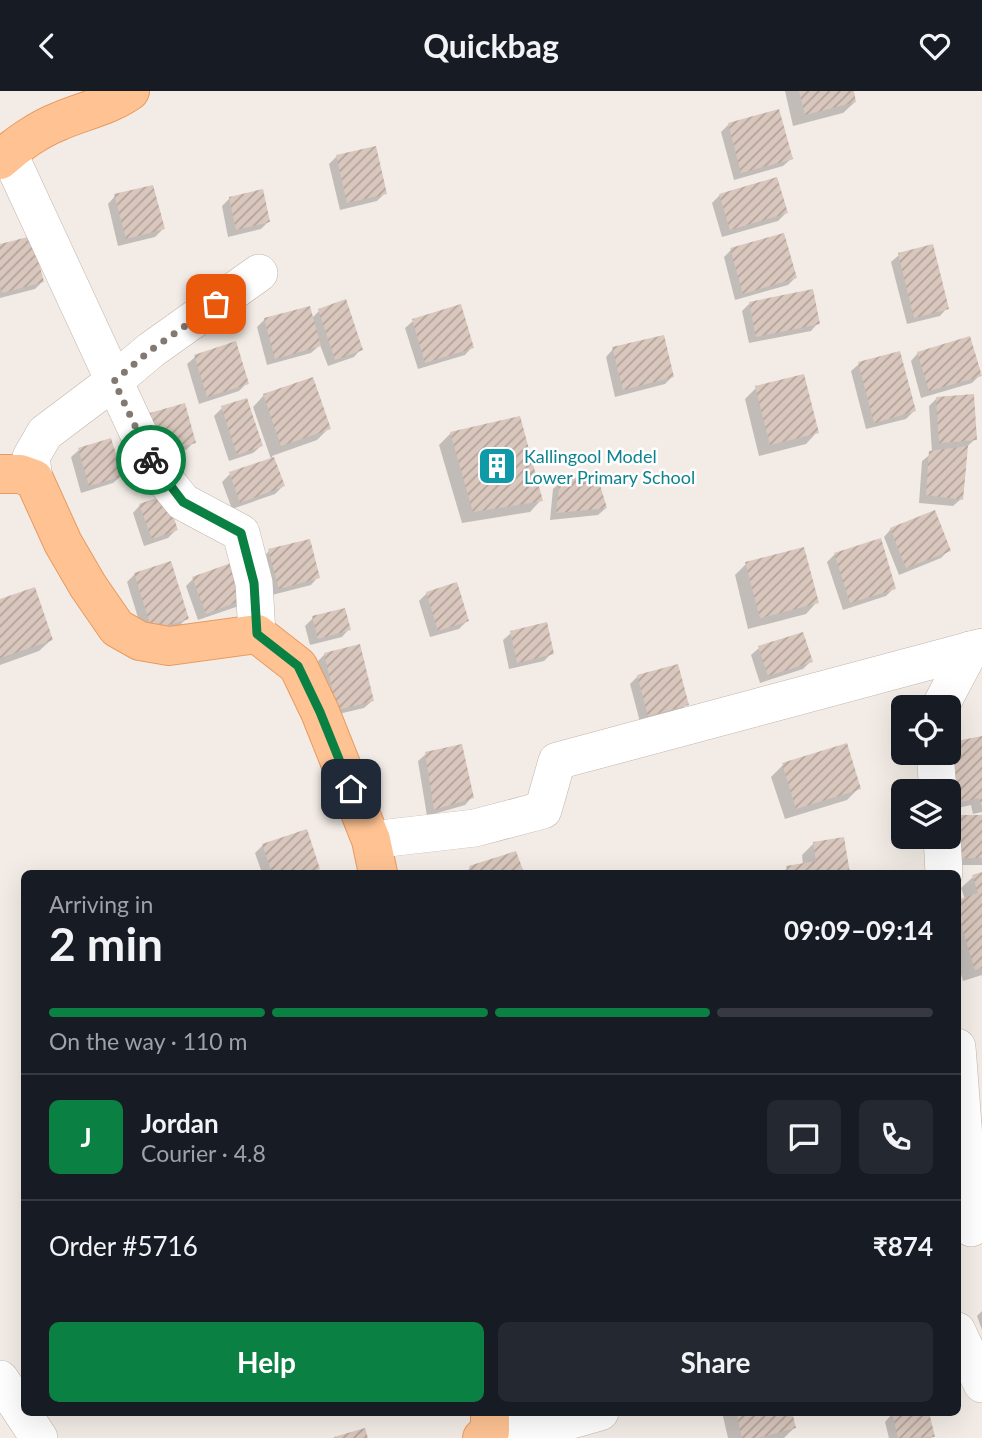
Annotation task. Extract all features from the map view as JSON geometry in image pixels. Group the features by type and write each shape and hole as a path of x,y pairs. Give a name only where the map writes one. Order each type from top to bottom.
{"main road":[{"path":"4,156 57,122 95,109 130,91"},
{"path":"17,477 117,628 140,641 169,646 257,634 298,666 320,712 374,857"}],"street":[{"path":"4,156 153,465 183,502 241,533 254,583 257,634"},
{"path":"17,477 45,433 151,350 259,273"},
{"path":"374,857 543,810 557,761 976,648"},
{"path":"947,695 976,648"},
{"path":"943,849 944,870"},
{"path":"961,1102 970,1227"},
{"path":"961,1339 982,1384"},
{"path":"0,1379 21,1411"},
{"path":"24,1416 39,1438"},
{"path":"488,1430 561,1423 586,1416"}],"building":[{"path":"799,91 854,91 856,102 805,115"},
{"path":"779,109 793,159 741,173 728,123"},
{"path":"376,146 387,194 347,203 336,155"},
{"path":"777,177 788,213 730,230 719,194"},
{"path":"153,185 165,229 126,239 114,194"},
{"path":"263,189 270,222 236,230 229,197"},
{"path":"784,233 797,278 743,294 730,248"},
{"path":"32,236 44,282 2,293 0,244"},
{"path":"933,244 949,309 914,318 898,253"},
{"path":"813,289 820,324 756,337 749,302"},
{"path":"346,299 363,350 335,360 318,309"},
{"path":"461,304 474,348 425,363 412,319"},
{"path":"310,306 321,346 275,359 264,318"},
{"path":"664,335 674,377 623,390 612,347"},
{"path":"970,336 982,376 929,391 917,352"},
{"path":"236,341 249,384 207,397 194,355"},
{"path":"900,351 916,411 874,423 858,362"},
{"path":"804,374 819,433 770,445 755,386"},
{"path":"313,377 331,429 281,446 263,394"},
{"path":"974,394 977,440 939,443 936,397"},
{"path":"247,398 263,446 237,455 221,406"},
{"path":"185,403 196,443 156,453 146,414"},
{"name":"Kallingool Model Lower Primary School","path":"520,416 543,501 473,512 450,432"},
{"path":"111,438 123,476 89,486 78,448"},
{"path":"968,446 963,500 926,495 929,451"},
{"path":"274,457 285,486 240,503 229,472"},
{"path":"597,475 607,508 556,513 560,480"},
{"path":"166,495 178,530 152,539 139,504"},
{"path":"935,510 951,551 906,568 890,528"},
{"path":"881,538 896,589 850,603 834,553"},
{"path":"310,539 320,578 279,589 268,549"},
{"path":"804,547 819,603 760,618 745,562"},
{"path":"171,561 189,619 152,630 134,573"},
{"path":"231,563 245,599 206,614 192,577"},
{"path":"457,582 469,621 438,631 426,592"},
{"path":"35,587 53,640 0,658 0,599"},
{"path":"345,608 351,630 318,639 312,616"},
{"path":"547,622 554,654 517,663 510,631"},
{"path":"803,632 813,662 768,676 758,646"},
{"path":"360,644 374,701 337,710 324,653"},
{"path":"678,664 689,705 648,716 637,675"},
{"path":"982,736 982,807 979,798 961,802 961,779 951,779 948,765 961,765 961,740"},
{"path":"847,743 861,789 796,809 782,763"},
{"path":"462,744 474,798 434,810 425,752"},
{"path":"961,815 982,815 982,858 950,858 950,849 961,849"},
{"path":"307,829 320,869 271,870 262,844"},
{"path":"844,837 850,870 787,870 786,866 816,861 813,842"},
{"path":"516,851 523,870 470,870 469,866"},
{"path":"982,872 982,968 975,970 961,925 961,899 978,893 972,875"},
{"path":"737,1416 793,1416 796,1428 757,1438 742,1438"},
{"path":"893,1416 930,1416 935,1437 898,1438"},
{"path":"365,1428 368,1438 334,1438 334,1437"}],"way so far":[{"path":"151,460 114,381 151,350 216,304"}],"place":[{"name":"Kallingool Model Lower Primary School","path":"497,466"}],"route":[{"path":"151,460 183,502 241,533 254,583 257,634 298,666 351,789"}]}
